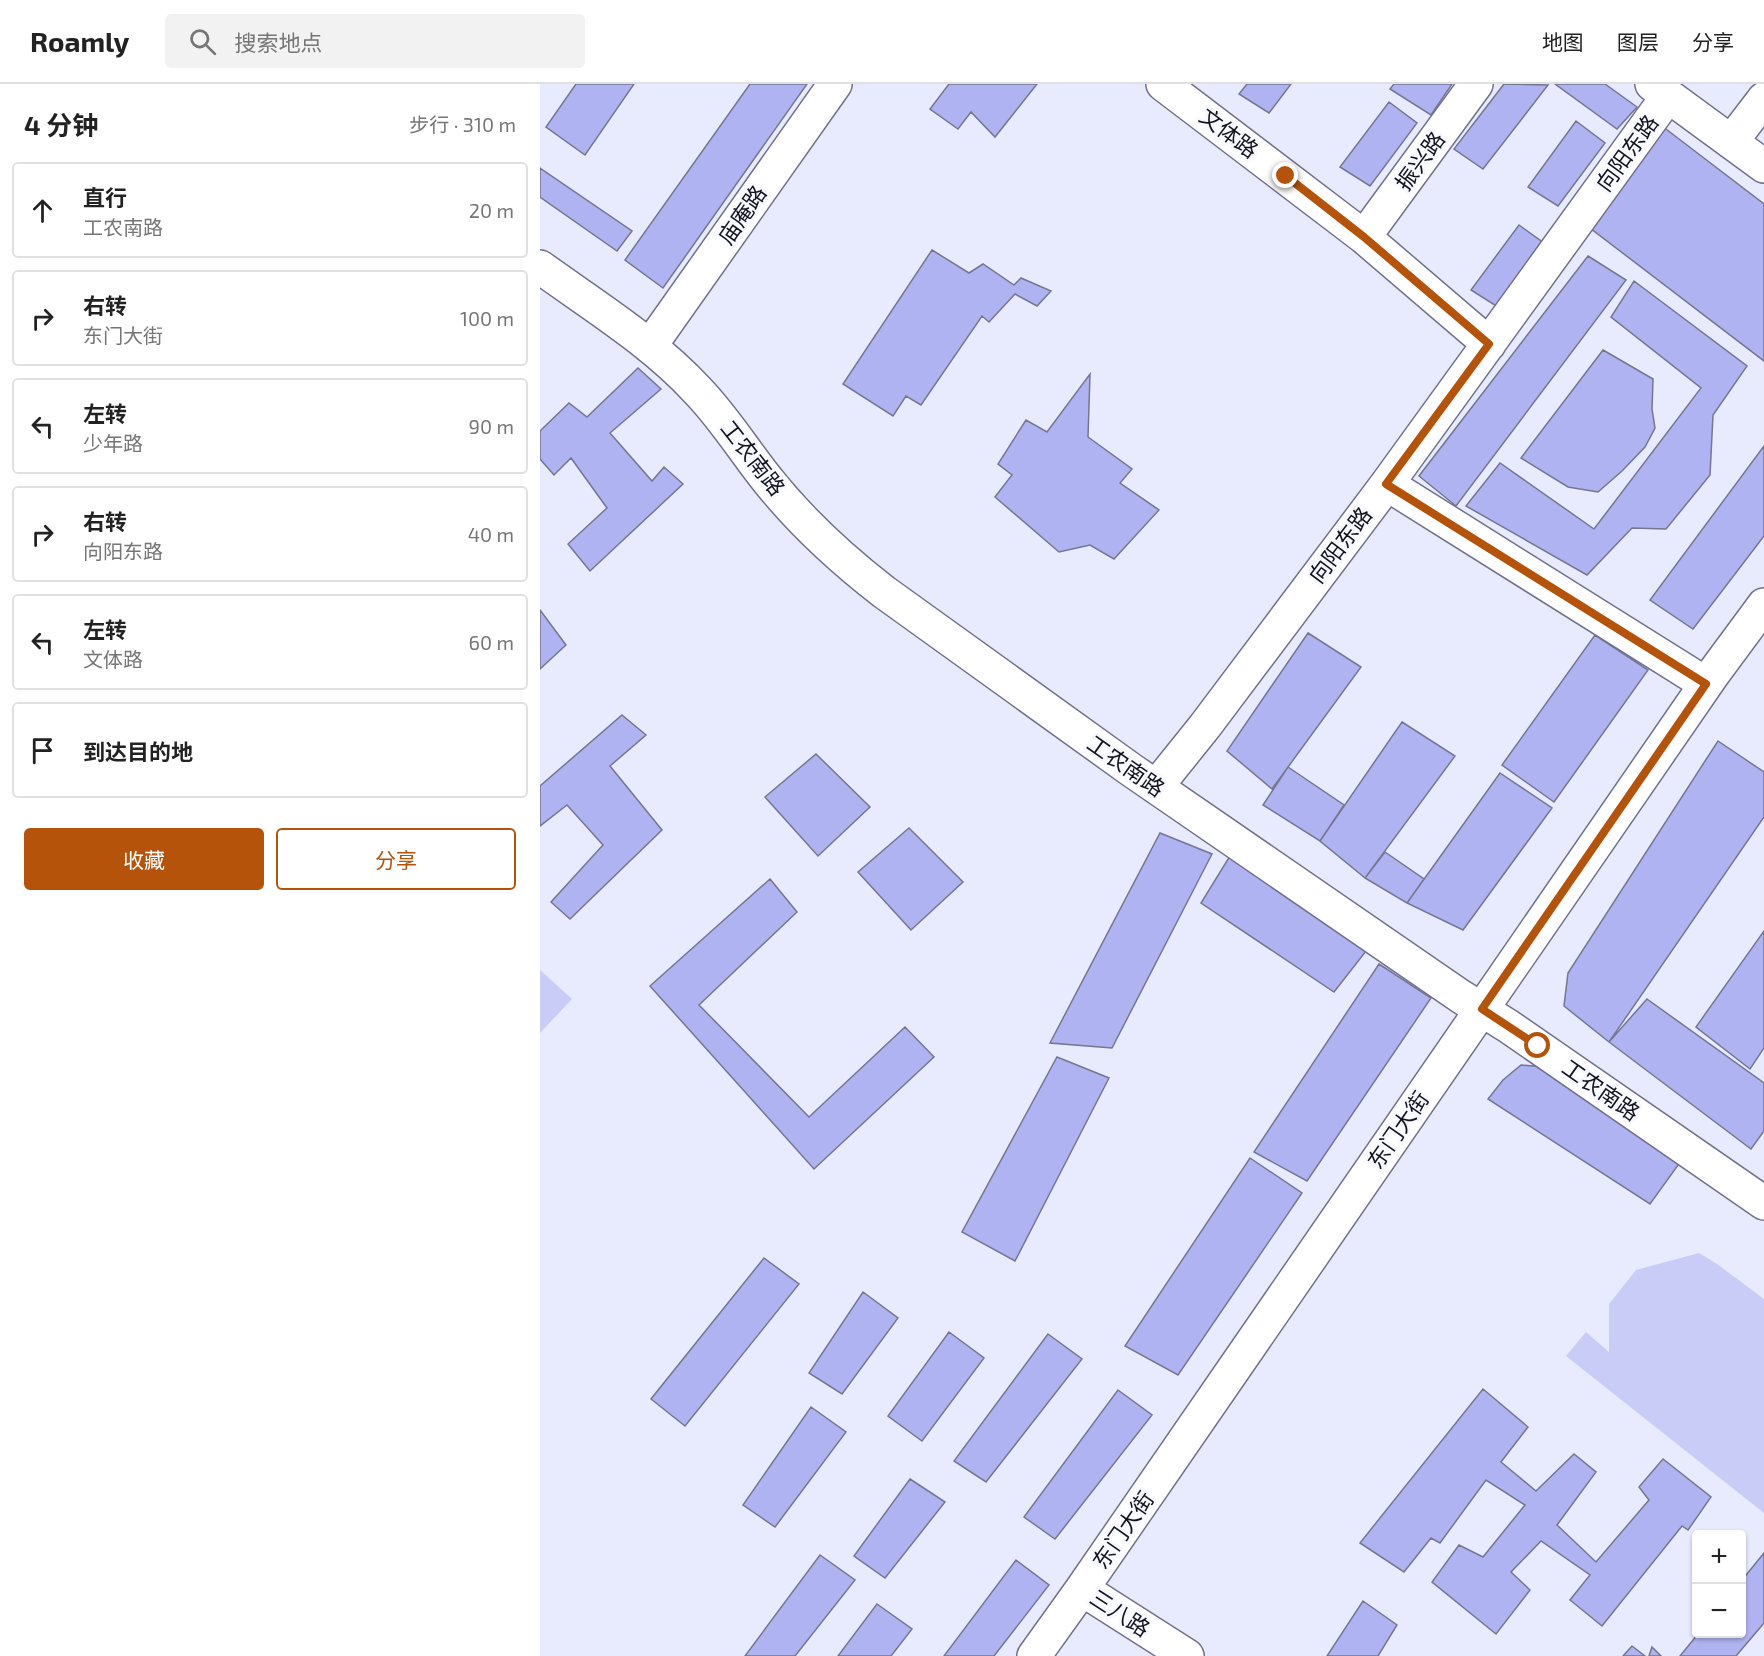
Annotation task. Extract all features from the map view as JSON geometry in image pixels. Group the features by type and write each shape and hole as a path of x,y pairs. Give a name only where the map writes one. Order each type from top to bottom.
{"street":[{"name":"庙庵路","path":"650,346 835,84"},
{"name":"文体路","path":"1163,84 1364,237 1489,344"},
{"name":"振兴路","path":"1364,237 1476,84"},
{"path":"1660,90 1764,166"},
{"name":"向阳东路","path":"1156,787 1489,344 1660,90"},
{"path":"1731,142 1764,99"},
{"name":"工农南路","path":"540,267 650,346 676,368 700,393 788,503 822,540 851,566 1156,787 1764,1203"},
{"path":"1386,484 1706,684"},
{"name":"东门大街","path":"1034,1656 1706,684 1764,605"},
{"name":"三八路","path":"1082,1589 1187,1656"}],"shaded area":[{"path":"540,970 572,999 540,1033"},
{"path":"1699,1253 1764,1299 1764,1513 1566,1356 1586,1332 1609,1352 1609,1304 1636,1270"}],"building":[{"path":"576,84 634,84 585,155 546,127"},
{"path":"750,84 807,84 663,288 625,260"},
{"path":"949,84 1037,84 995,137 971,112 958,129 930,109"},
{"path":"1247,84 1291,84 1269,113 1239,94"},
{"path":"1394,84 1452,84 1431,115 1390,89"},
{"path":"1504,84 1548,85 1483,169 1454,149"},
{"path":"1555,84 1605,84 1637,107 1617,129"},
{"path":"1389,102 1417,123 1370,186 1340,167"},
{"path":"1576,121 1605,143 1558,206 1528,187"},
{"path":"1662,126 1764,204 1764,361 1586,225"},
{"path":"540,168 632,231 617,251 540,197"},
{"path":"1519,225 1548,246 1501,309 1471,290"},
{"path":"932,250 969,273 983,264 1014,285 1021,278 1051,291 1037,306 1015,294 989,322 982,316 921,405 906,396 893,416 843,384"},
{"path":"1588,256 1626,280 1456,506 1419,476"},
{"path":"1634,281 1747,366 1713,415 1710,475 1666,529 1632,528 1587,575 1466,506 1500,463 1594,529 1701,388 1611,317"},
{"path":"1603,350 1653,379 1652,409 1655,428 1645,447 1598,492 1568,487 1521,458"},
{"path":"638,368 661,389 610,433 652,481 664,467 683,484 590,571 568,544 607,508 571,458 554,475 540,459 540,431 569,403 587,417"},
{"path":"1090,374 1088,437 1132,469 1120,483 1159,510 1114,559 1090,545 1059,552 995,497 1012,475 998,464 1026,420 1047,432"},
{"path":"1764,446 1764,536 1693,629 1650,600"},
{"path":"540,610 566,645 540,669"},
{"path":"1308,633 1361,667 1272,789 1227,751"},
{"path":"1595,635 1648,670 1554,802 1502,765"},
{"path":"622,715 646,735 610,766 662,830 570,919 551,902 603,845 567,805 540,826 540,786"},
{"path":"1402,722 1455,756 1365,878 1320,841"},
{"path":"1718,741 1764,772 1764,817 1609,1042 1564,1006 1568,973"},
{"path":"816,754 870,807 818,856 765,797"},
{"path":"1288,767 1344,805 1320,841 1263,805"},
{"path":"1500,773 1552,808 1463,930 1407,903"},
{"path":"909,828 963,882 911,930 858,872"},
{"path":"1160,833 1212,854 1112,1048 1050,1043"},
{"path":"1233,851 1370,946 1334,992 1201,903"},
{"path":"1385,852 1424,879 1407,903 1365,878"},
{"path":"770,879 797,912 699,1005 809,1117 905,1027 934,1057 814,1169 650,986"},
{"path":"1764,931 1764,1048 1750,1069 1696,1027"},
{"path":"1379,964 1431,998 1307,1181 1254,1152"},
{"path":"1647,999 1764,1083 1764,1131 1751,1149 1609,1042"},
{"path":"1057,1057 1109,1078 1015,1261 962,1232"},
{"path":"1521,1065 1547,1067 1681,1161 1650,1204 1488,1099 1503,1080"},
{"path":"1250,1158 1302,1193 1178,1375 1125,1346"},
{"path":"764,1258 799,1284 685,1426 651,1399"},
{"path":"863,1292 898,1318 842,1394 809,1373"},
{"path":"949,1332 984,1358 922,1441 888,1416"},
{"path":"1048,1334 1082,1359 986,1482 954,1461"},
{"path":"1483,1389 1528,1427 1501,1462 1536,1491 1574,1454 1596,1472 1557,1525 1596,1562 1649,1500 1639,1487 1663,1459 1711,1497 1688,1530 1682,1526 1602,1626 1570,1600 1590,1575 1541,1541 1511,1572 1530,1590 1496,1634 1432,1582 1459,1545 1483,1557 1525,1505 1486,1480 1440,1543 1431,1538 1404,1572 1360,1543"},
{"path":"1118,1390 1152,1415 1055,1539 1024,1517"},
{"path":"811,1407 846,1432 775,1527 743,1505"},
{"path":"910,1479 945,1502 885,1578 854,1556"},
{"path":"1764,1553 1764,1623 1736,1656 1680,1656 1695,1638 1746,1638 1746,1575"},
{"path":"820,1555 855,1580 795,1656 745,1656"},
{"path":"1016,1560 1049,1585 994,1656 944,1656"},
{"path":"1363,1601 1397,1625 1378,1656 1327,1656"},
{"path":"877,1604 912,1629 891,1656 838,1656"},
{"path":"1632,1646 1645,1656 1623,1656"},
{"path":"1652,1647 1661,1656 1649,1656"}],"route":[{"path":"1286,176 1364,237 1489,344 1386,484 1706,684 1482,1009 1538,1046"}]}
